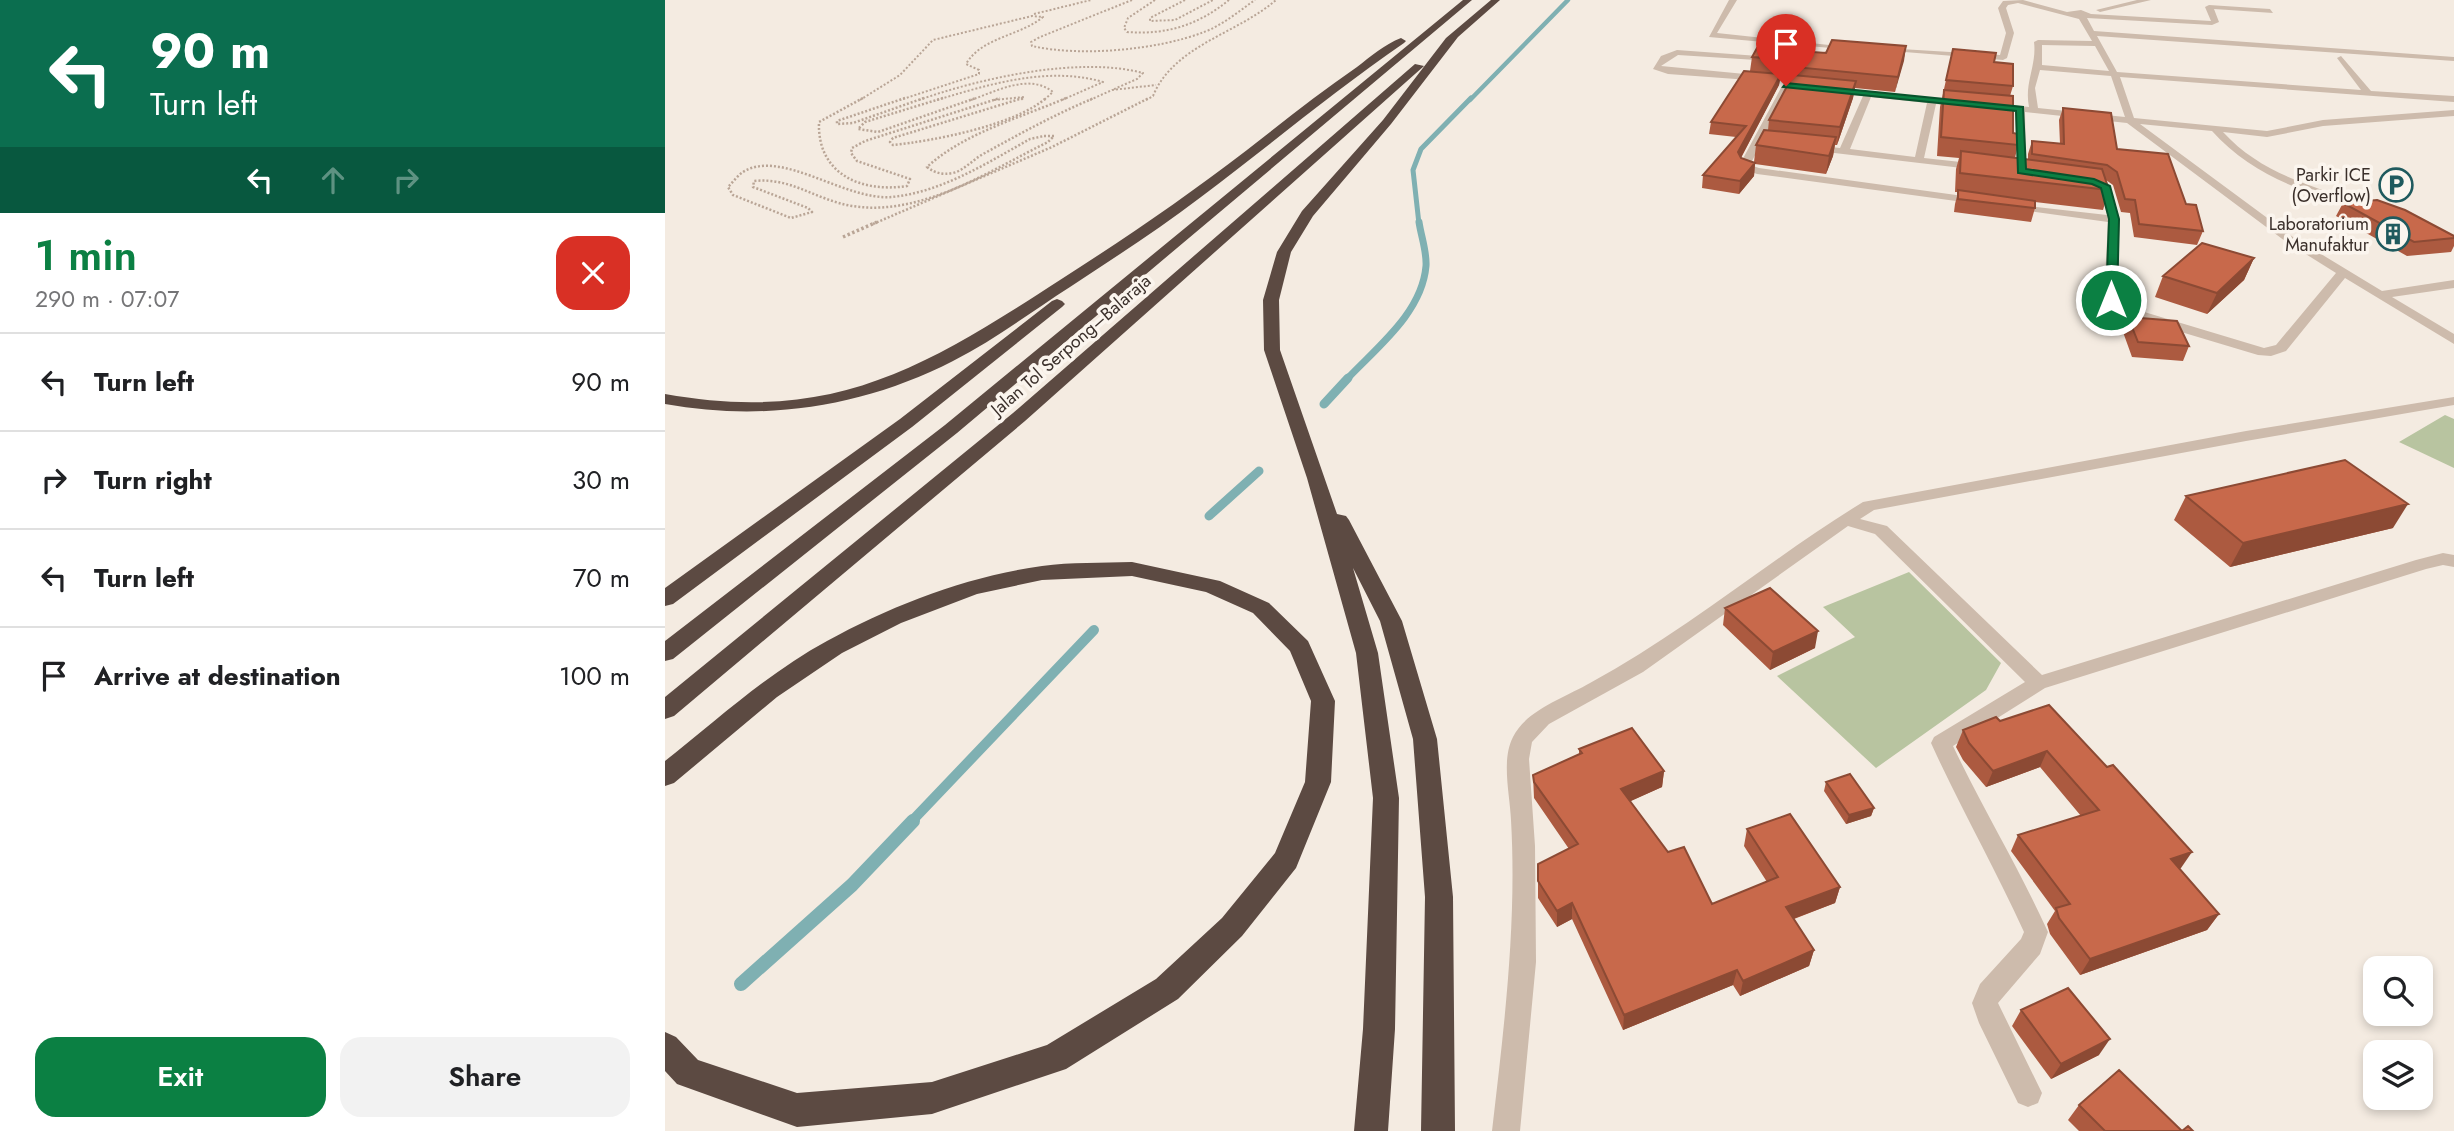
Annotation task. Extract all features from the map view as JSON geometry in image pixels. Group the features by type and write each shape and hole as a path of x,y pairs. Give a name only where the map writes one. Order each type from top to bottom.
{"highway":[{"path":"665,600 906,424 1352,72 1466,0"},
{"name":"Jalan Tol Serpong–Balaraja","path":"665,653 951,429 1466,0"},
{"name":"Jalan Tol Serpong–Balaraja","path":"665,710 1019,417 1496,0"},
{"path":"1371,1131 1379,1029 1386,798 1367,653 1317,478 1272,349 1271,300 1284,252 1307,214 1387,122 1457,32"},
{"path":"665,399 698,407 759,409 823,401 883,384 947,357 1009,320 1167,216"},
{"path":"1317,478 1391,621 1425,739 1439,897 1438,1131"},
{"path":"665,776 769,691 834,648 893,618 972,589 1042,573 1132,569 1212,586 1261,608 1300,647 1323,701 1318,782 1286,860 1232,927 1167,989 1055,1058 932,1098 797,1110 688,1073 665,1048"}],"street":[{"path":"1733,0 1711,35 1798,48 1867,49"},
{"path":"2086,16 2147,0"},
{"path":"1880,50 1999,59 2005,55 2010,33 2002,8 2006,3 2017,1 2086,16 2212,23 2215,22 2209,7 2270,12"},
{"path":"2086,16 2091,33 2116,75 2131,122 2289,239 2454,340"},
{"path":"2091,33 2454,59"},
{"path":"2007,39 2017,40"},
{"path":"2028,41 2097,44"},
{"path":"2034,111 2032,81 2040,67 2038,42"},
{"path":"2069,44 2072,68"},
{"path":"1780,60 1677,52 1664,58 1656,67 1662,71 1788,80 1744,166 1749,170 1990,203"},
{"path":"2368,93 2341,58 2454,67"},
{"path":"2040,67 2072,68 2116,75 2454,99"},
{"path":"1786,86 2273,134 2323,123 2454,113"},
{"path":"1844,151 1868,95"},
{"path":"1919,160 1932,101"},
{"path":"2020,109 2021,171"},
{"path":"2214,128 2249,162 2264,172 2295,185 2383,212"},
{"path":"1755,142 1768,143"},
{"path":"1806,147 1996,169"},
{"path":"2008,170 2046,175"},
{"path":"2082,180 2103,184 2114,219 2109,296 2113,304 2137,314 2255,350 2271,352 2281,348 2343,273"},
{"path":"2004,205 2114,219"},
{"path":"2379,295 2454,284"},
{"path":"1506,1131 1524,962 1524,846 1518,760 1522,739 1542,719 1636,667 1845,520 1869,506 2246,436 2454,401"},
{"path":"1845,520 1881,530 2038,682"},
{"path":"2028,1093 1987,1014 1985,1003 1989,993 2031,946 2036,932 2012,879 1971,808 1941,743 2038,682 2423,564 2443,559 2454,561"}],"path":[{"path":"1032,16 1043,17 1031,26 1000,38 971,55 966,64 979,70 979,74 853,115 837,121 837,124 853,123 944,91 1014,75 1100,67 1124,68 1143,73 1137,79 1048,118 977,157 962,170 949,174 935,173 927,167 939,156 963,142 1103,82 1081,76 1007,81 865,122 858,129 878,132 1017,84 1043,84 1053,92 1033,106 975,130 911,144 893,145 890,142 893,138 1020,101 1024,97 1003,97 865,141 852,148 851,153 857,161 910,179 907,186 881,189 829,164 818,140 819,122 903,73 920,50 933,40 1091,0"},
{"path":"1132,0 1040,37 1031,42 1032,47 1042,50 1088,50 1156,43 1205,32 1255,0"},
{"path":"1155,0 1128,18 1123,28 1127,32 1155,33 1202,21 1229,0"},
{"path":"1185,0 1150,18 1150,21 1167,23 1178,20 1213,0"},
{"path":"843,237 1052,147 1153,96 1156,85 1201,44 1249,21 1276,0"},
{"path":"1205,32 1220,34"},
{"path":"1112,90 1156,85"},
{"path":"1054,136 1048,142 930,198 909,204 874,208 849,205 783,179 766,178 754,181 753,187 808,208 812,212 791,218 733,195 728,187 736,175 754,168 779,164 868,197 895,197 946,183 1030,139 1054,136"}],"green space":[{"path":"2445,415 2454,419 2454,468 2399,442"},
{"path":"1909,572 2001,663 1986,690 1876,768 1777,676 1855,637 1823,607"}],"building":[{"path":"1832,40 1906,46 1898,77 1794,67 1796,63 1793,60 1752,57 1757,48 1826,53"},
{"path":"1953,49 1996,53 1994,62 2013,64 2013,86 1946,80"},
{"path":"1744,71 1781,74 1738,152 1741,158 1755,163 1740,181 1703,175 1746,126 1711,122"},
{"path":"1793,75 1856,81 1840,127 1769,120"},
{"path":"1944,90 2013,96 2013,133 2018,134 2018,145 1941,137"},
{"path":"2063,108 2111,113 2117,149 2168,154 2186,204 2196,205 2203,231 2139,224 2135,200 2125,199 2117,172 2107,165 2032,154 2032,141 2064,144"},
{"path":"1764,130 1836,137 1829,156 1756,145"},
{"path":"1961,151 2102,169 2109,190 1960,173"},
{"path":"1958,190 2035,201 2035,208 1958,199"},
{"path":"2377,200 2405,210 2454,238 2414,242 2343,203"},
{"path":"2202,243 2254,258 2217,293 2163,276"},
{"path":"2128,317 2177,321 2189,346 2138,342"},
{"path":"2345,460 2408,504 2243,543 2186,496"},
{"path":"1770,588 1818,631 1773,652 1725,608"},
{"path":"2049,705 2107,767 2113,765 2192,852 2171,859 2219,914 2090,959 2059,918 2056,908 2070,904 2018,835 2099,810 2047,751 1993,771 1969,743 1963,730 1996,717 2000,721"},
{"path":"1632,728 1664,771 1621,789 1668,852 1684,847 1712,904 1778,877 1747,829 1790,814 1840,887 1786,907 1814,950 1743,981 1737,970 1624,1015 1572,903 1557,911 1538,881 1538,864 1578,844 1534,782 1533,775 1582,753 1579,749"},
{"path":"1850,774 1874,808 1849,815 1826,782"},
{"path":"2068,988 2110,1039 2061,1064 2021,1010"},
{"path":"2119,1070 2182,1131 2105,1131 2079,1105"}],"waterway":[{"path":"1470,100 1568,0"},
{"path":"1419,224 1413,170 1421,149 1471,98"},
{"path":"1348,378 1384,342 1416,299 1426,266 1419,222"},
{"path":"1324,404 1348,378"},
{"path":"1209,516 1259,471"},
{"path":"911,822 1094,630"},
{"path":"741,984 852,885 913,821"}],"place":[{"name":"Parkir ICE (Overflow)","path":"2396,185"},
{"name":"Laboratorium Manufaktur","path":"2393,234"}],"route":[{"path":"1786,86 2020,109 2021,171 2094,181 2105,186 2114,219 2109,296 2111,300"}]}
